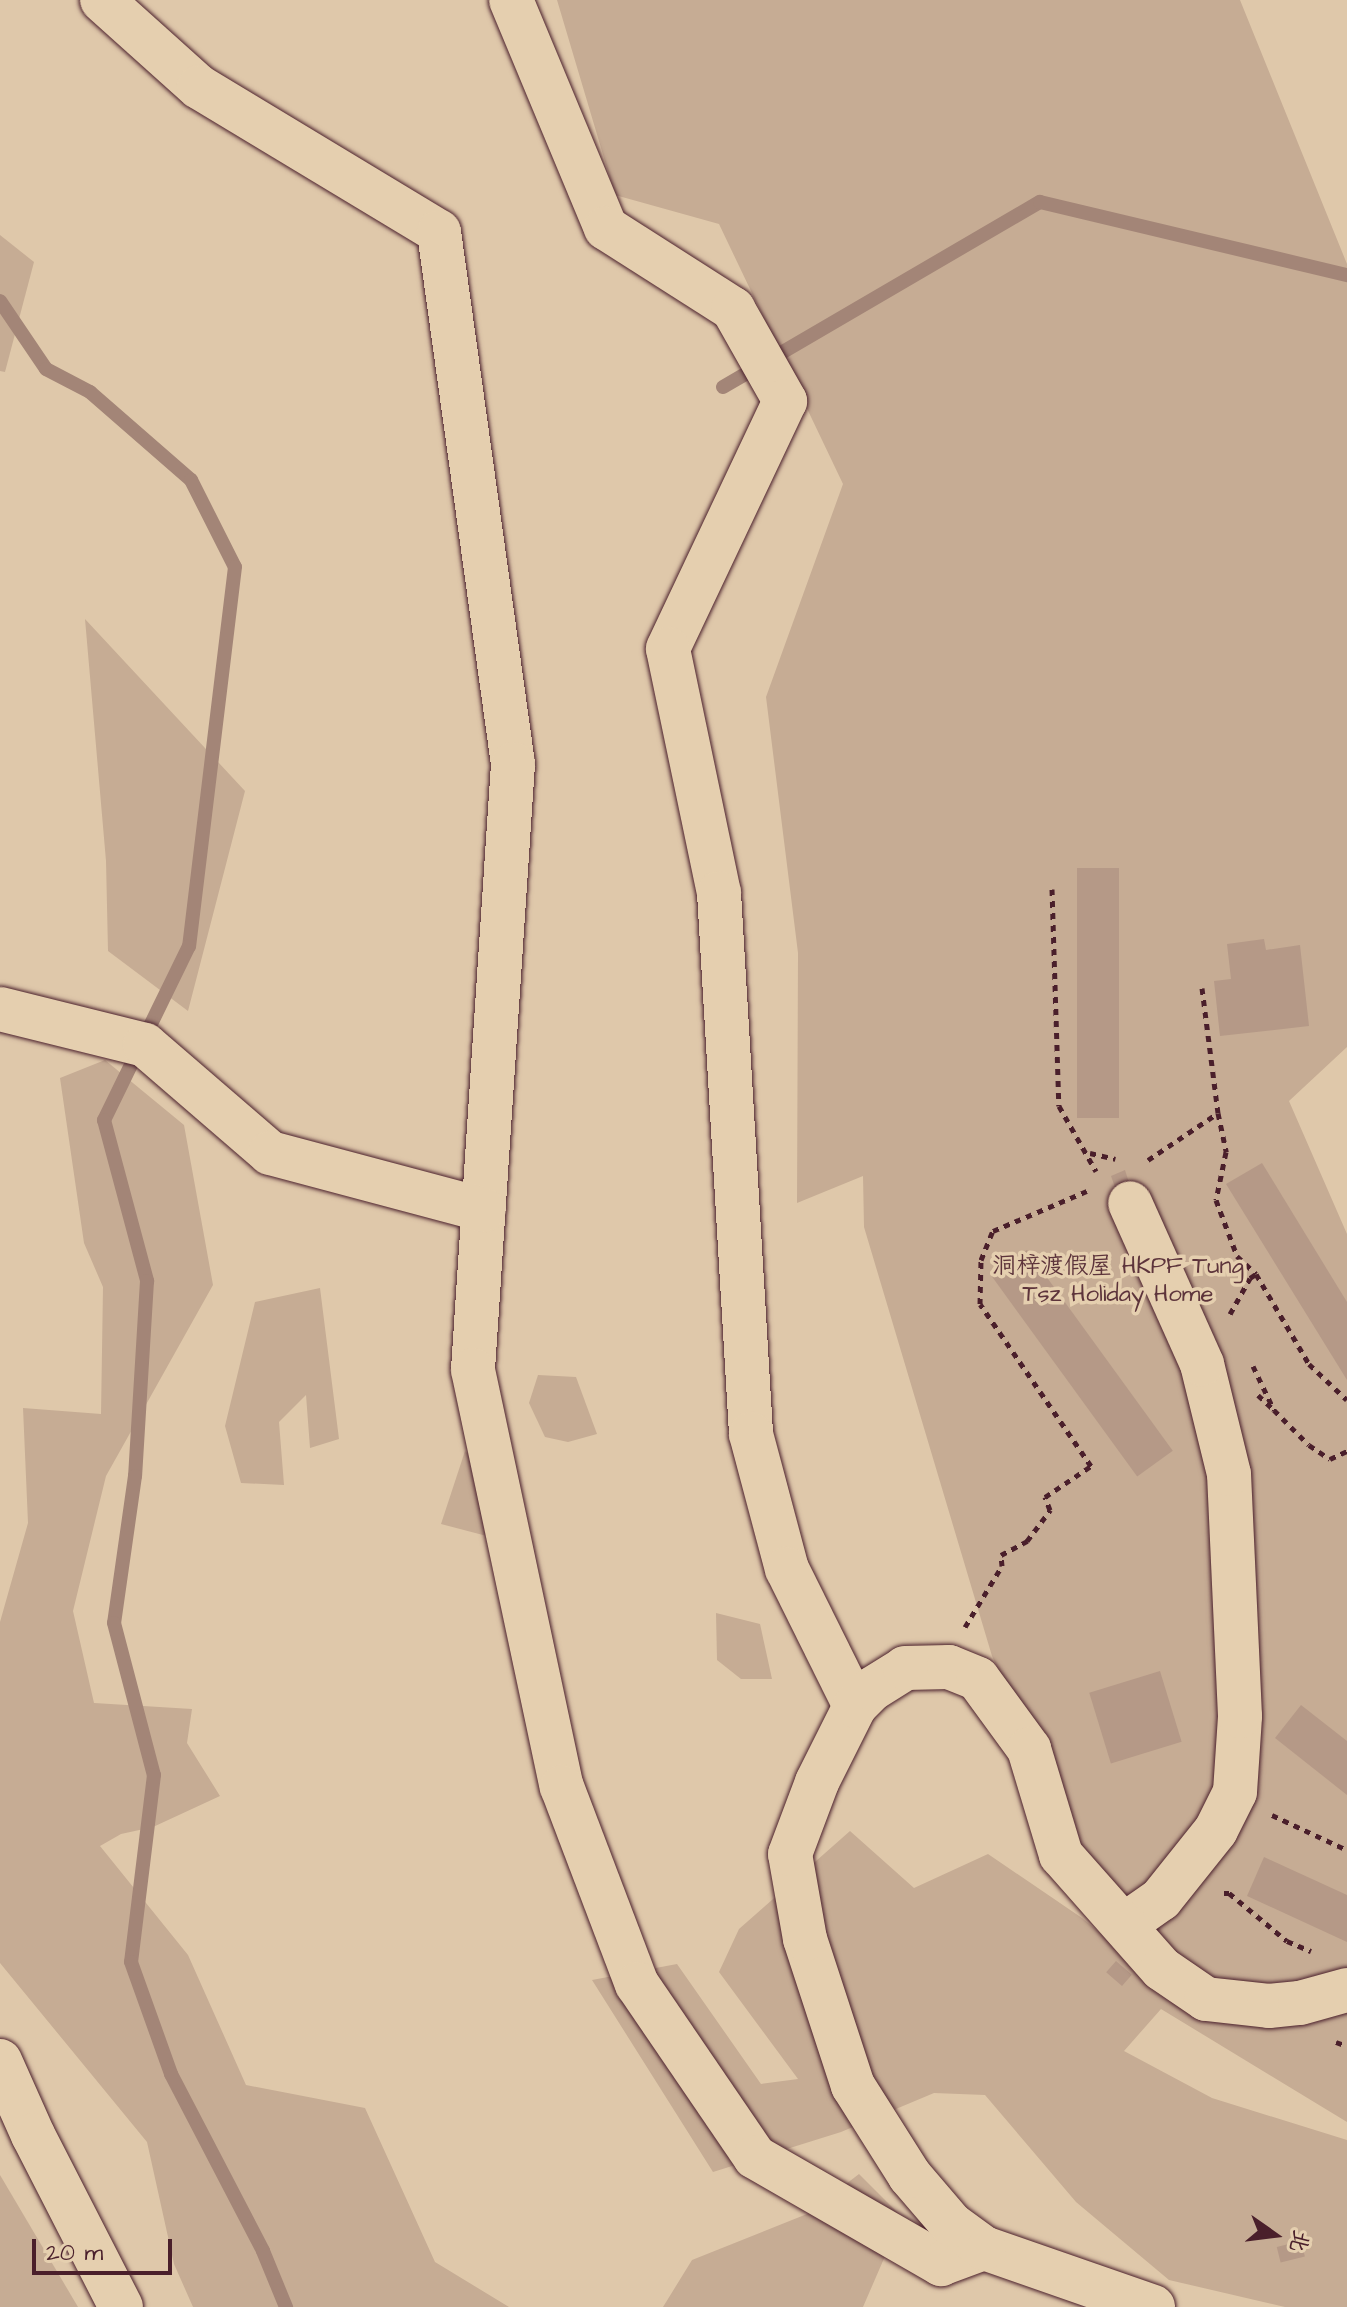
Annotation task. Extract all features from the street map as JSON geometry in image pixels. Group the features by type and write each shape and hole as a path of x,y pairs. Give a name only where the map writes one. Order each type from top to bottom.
{"street":[{"path":"102,0 199,87 439,232 513,764 473,1370 562,1787 637,1984 755,2157 941,2264 984,2248"},
{"path":"511,0 606,228 733,309 785,401 668,649 719,893 751,1434 787,1569 855,1706"},
{"path":"0,1009 145,1045 270,1153 484,1210"},
{"path":"1117,1182 1202,1364 1229,1474 1240,1716 1235,1792 1216,1830 1161,1899 1124,1925"},
{"path":"1153,2307 984,2248 952,2225 910,2176 853,2086 805,1939 790,1854 817,1782 855,1706 872,1689 905,1668 949,1667 978,1679 1029,1749 1061,1855 1162,1969 1206,1999 1269,2006 1300,2003 1347,1990"},
{"path":"0,2061 33,2135 121,2307"}],"path":[{"path":"1052,889 1059,1106 1089,1153 1117,1182"},
{"path":"1202,988 1226,1152 1216,1200 1237,1256 1256,1274 1309,1364 1347,1400"},
{"path":"963,1633 1002,1566 1001,1555 1027,1541 1050,1510 1045,1497 1091,1466 980,1304 981,1260 993,1231 1006,1223 1117,1182 1218,1113"},
{"path":"1229,1324 1230,1313 1250,1278 1256,1274"},
{"path":"1251,1362 1274,1410 1309,1445 1330,1459 1347,1451"},
{"path":"1279,1819 1347,1850"},
{"path":"1218,1893 1229,1893 1287,1941 1316,1953"}],"green space":[{"name":"洞梓渡假屋 HKPF Tung Tsz Holiday Home","path":"557,0 1240,0 1347,264 1347,1047 1289,1101 1347,1234 1347,2122 1161,2009 1124,2051 1212,2098 1347,2140 1347,2307 1285,2307 1169,2280 1076,2202 985,2095 934,2093 841,2132 713,2172 592,1980 677,1964 761,2084 798,2079 719,1972 739,1929 850,1831 914,1888 988,1854 1082,1918 1137,1964 992,1656 864,1227 863,1176 797,1203 798,953 766,697 843,484 719,224 615,195"},
{"path":"0,235 34,262 5,372 0,371"},
{"path":"85,619 245,791 188,1011 108,951 106,861"},
{"path":"105,1060 184,1125 213,1285 106,1476 73,1611 94,1703 192,1709 187,1743 220,1796 153,1827 121,1834 100,1846 188,1955 246,2085 365,2108 435,2262 509,2307 193,2307 174,2264 147,2142 0,1963 0,1622 28,1523 23,1408 101,1414 103,1287 84,1243 60,1078"},
{"path":"320,1288 339,1439 310,1448 306,1395 279,1422 284,1485 241,1483 225,1426 255,1302"},
{"path":"538,1375 576,1377 597,1434 568,1442 545,1437 529,1403"},
{"path":"465,1451 515,1498 502,1540 441,1524"},
{"path":"716,1613 760,1624 772,1679 741,1679 717,1660"},
{"path":"859,2174 902,2217 863,2307 663,2307 692,2260 807,2214"},
{"path":"0,2175 78,2307 0,2307"}],"building":[{"path":"1077,868 1119,868 1119,1118 1077,1118"},
{"path":"1264,939 1266,950 1300,945 1309,1026 1220,1036 1214,981 1231,979 1227,944"},
{"path":"1262,1163 1347,1302 1347,1380 1226,1184"},
{"path":"1125,1170 1130,1186 1116,1190 1111,1176"},
{"path":"1027,1250 1173,1451 1137,1476 991,1276"},
{"path":"1160,1671 1182,1742 1111,1763 1089,1693"},
{"path":"1301,1705 1347,1741 1347,1795 1275,1738"},
{"path":"1264,1857 1347,1895 1347,1942 1247,1896"},
{"path":"1116,1961 1132,1975 1122,1986 1106,1972"},
{"path":"1301,2241 1305,2257 1281,2263 1277,2247"}],"waterway":[{"path":"723,387 1040,202 1347,275"},
{"path":"0,301 46,369 90,392 191,480 235,567 189,946 104,1120 147,1281 135,1476 114,1623 154,1775 131,1962 171,2074 263,2251 286,2307"}]}
